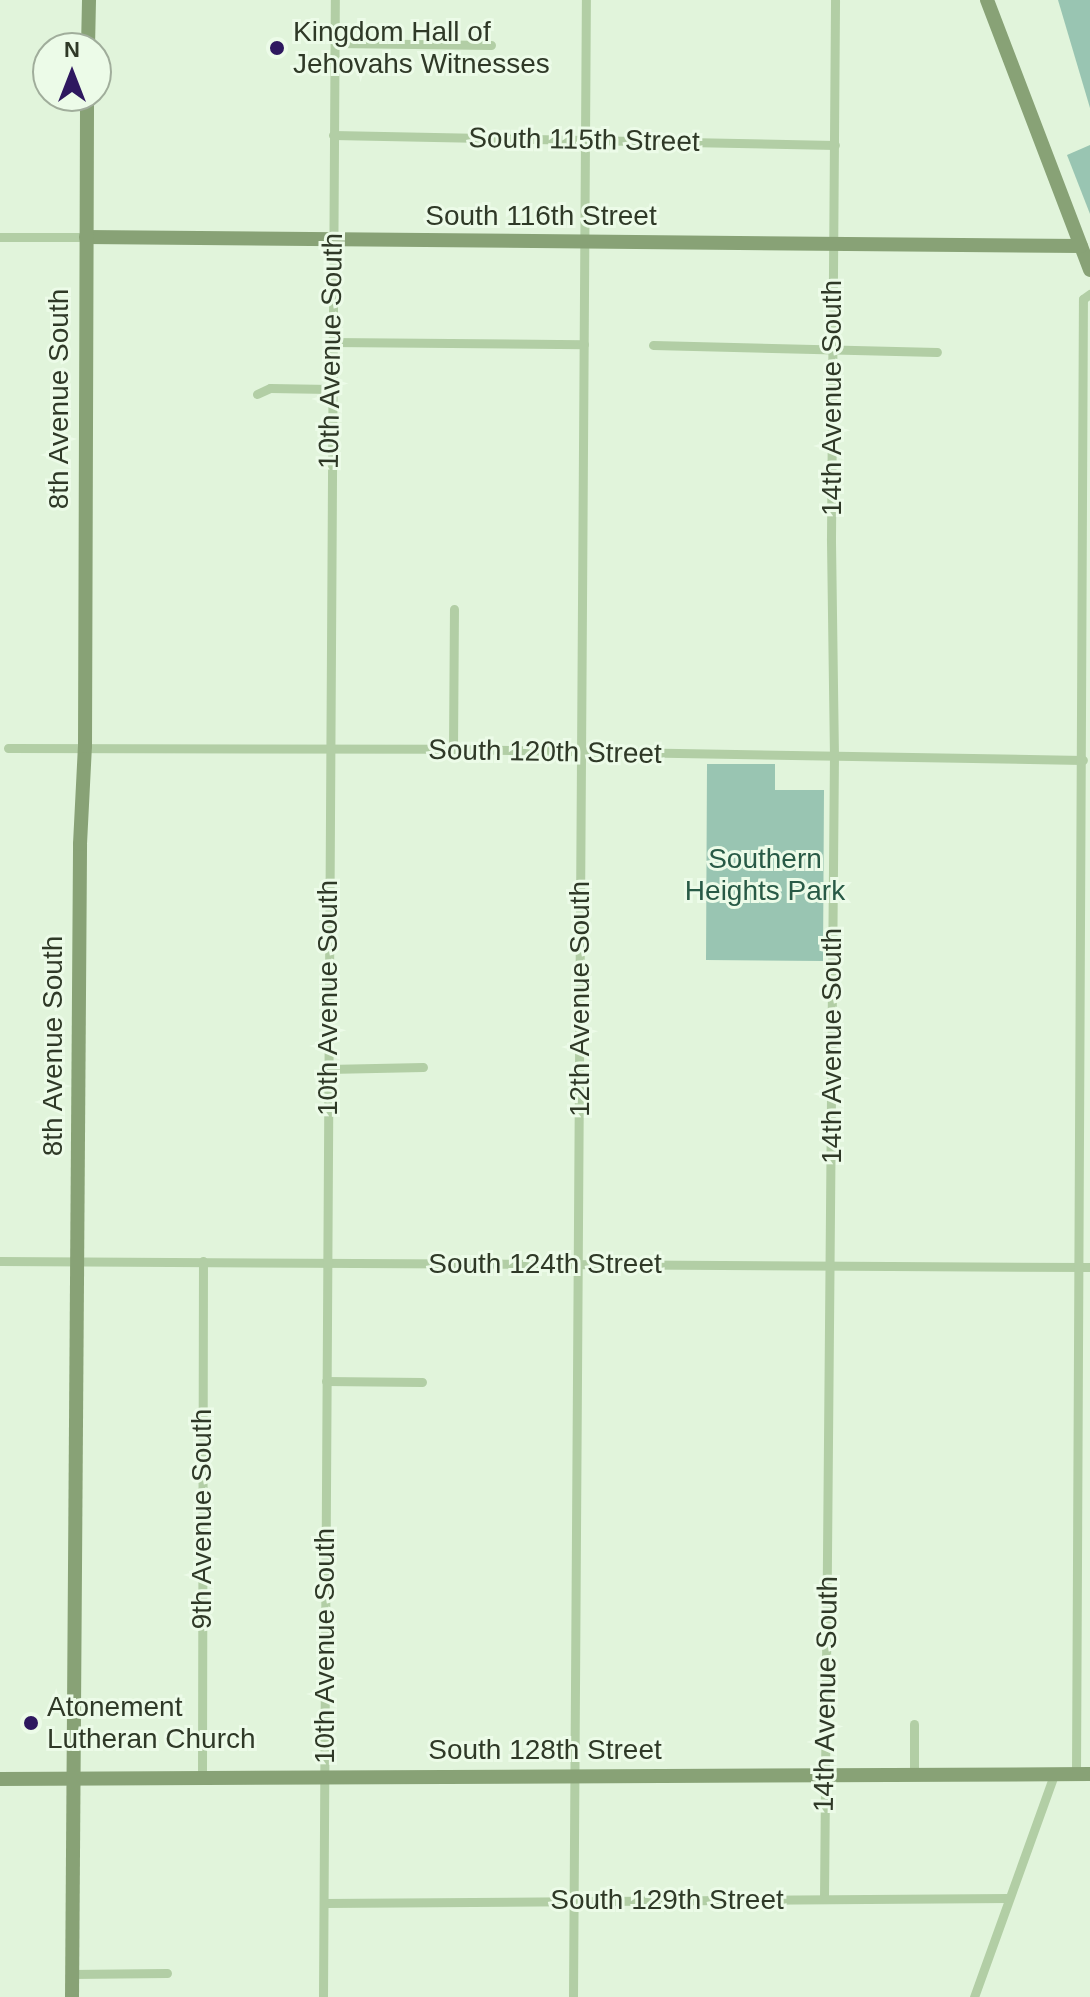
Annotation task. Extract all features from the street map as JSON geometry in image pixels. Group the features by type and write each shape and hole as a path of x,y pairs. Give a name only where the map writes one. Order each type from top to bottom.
{"street":[{"path":"88,32 89,0"},
{"name":"10th Avenue South","path":"323,1997 330,389 335,0"},
{"name":"12th Avenue South","path":"573,1997 586,0"},
{"name":"14th Avenue South","path":"824,1899 834,757 831,348 835,0"},
{"path":"987,0 1090,270"},
{"path":"335,43 491,45"},
{"name":"8th Avenue South","path":"72,1997 80,844 85,746 87,112"},
{"name":"South 115th Street","path":"333,135 835,145"},
{"name":"South 116th Street","path":"0,237 1081,246"},
{"path":"1083,1774 1078,1267 1083,299 1090,294"},
{"path":"331,342 584,344"},
{"path":"653,345 937,352"},
{"path":"257,394 270,388 330,389"},
{"path":"453,749 454,609"},
{"name":"South 120th Street","path":"8,748 453,749 1083,760"},
{"path":"328,1069 423,1067"},
{"name":"South 124th Street","path":"0,1261 1090,1267"},
{"name":"9th Avenue South","path":"202,1777 203,1261"},
{"path":"326,1381 422,1382"},
{"path":"914,1724 914,1775"},
{"name":"South 128th Street","path":"0,1779 1083,1774"},
{"path":"974,1997 1054,1775"},
{"name":"South 129th Street","path":"324,1903 1009,1898"},
{"path":"72,1974 167,1973"}],"green space":[{"path":"1058,0 1090,0 1090,108"},
{"path":"1090,145 1090,214 1067,155"},
{"name":"Southern Heights Park","path":"707,764 775,764 775,790 824,790 823,961 706,960"}],"place":[{"name":"Kingdom Hall of Jehovahs Witnesses","path":"277,48"},
{"name":"Atonement Lutheran Church","path":"31,1723"}]}
